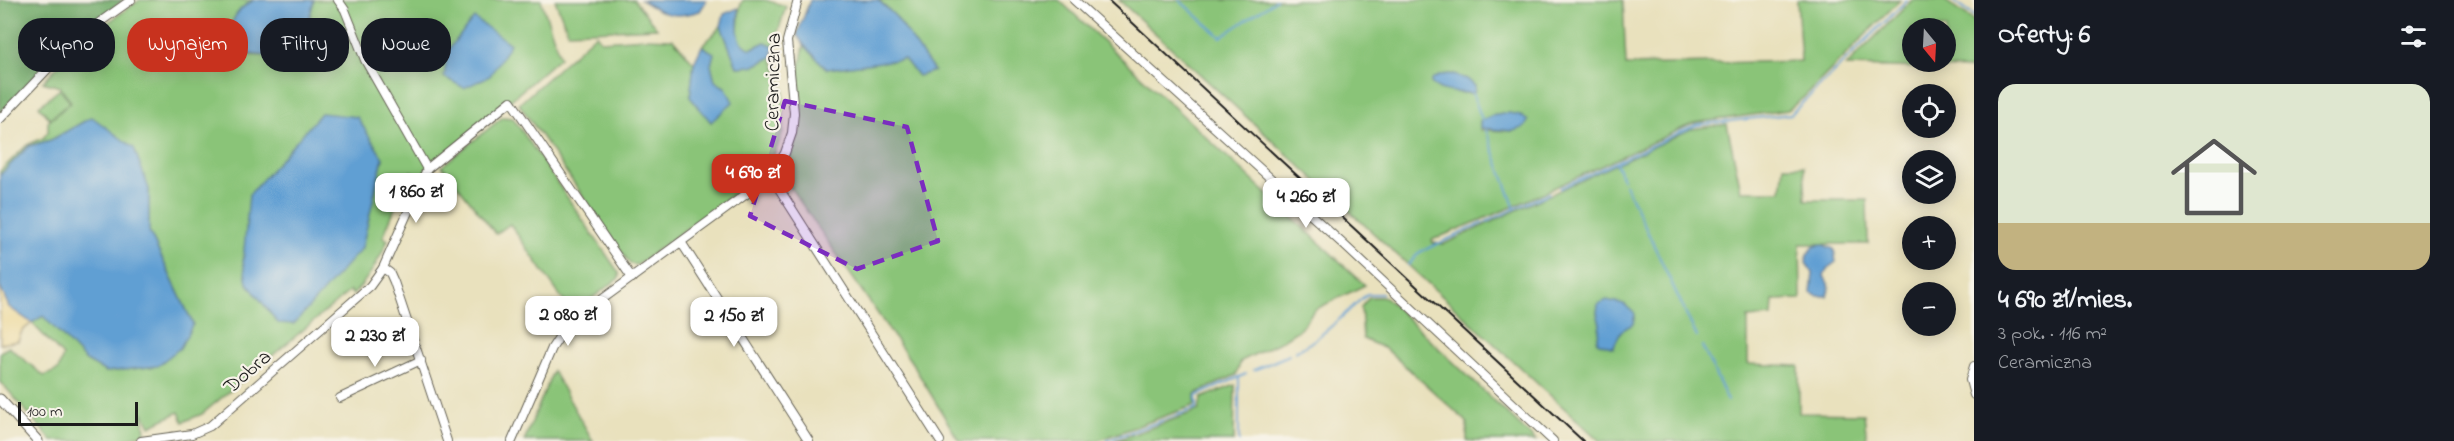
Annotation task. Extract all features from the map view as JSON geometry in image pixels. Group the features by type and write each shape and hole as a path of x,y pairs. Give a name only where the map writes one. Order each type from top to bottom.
{"street":[{"path":"0,120 76,39 131,0"},
{"path":"338,0 345,10 364,60 427,169"},
{"name":"Ceramiczna","path":"512,441 552,348 567,326 771,176 785,153 792,133 794,113 787,41 798,0"},
{"path":"1074,0 1344,245 1553,441"},
{"name":"Dobra","path":"141,441 192,434 215,422 372,284 383,268 427,169 511,101 632,278"},
{"path":"771,176 940,441"},
{"path":"681,242 809,441"},
{"path":"383,268 390,273 394,282 447,441"},
{"path":"340,398 421,360"},
{"path":"1974,366 1970,380 1974,394"},
{"path":"0,399 38,441"}],"highlighted area":[{"path":"785,101 907,127 938,241 857,269 750,216"}],"green space":[{"path":"0,0 124,0 99,18 18,18 18,72 39,72 0,113"},
{"path":"140,0 254,0 246,4 246,18 127,18 127,72 248,72 248,55 260,56 260,72 349,72 349,18 309,18 314,0 541,0 560,57 422,178 411,171 403,196 400,196 383,237 388,240 381,255 353,295 350,291 202,414 183,422 179,412 150,426 143,412 145,433 122,441 52,441 0,381 0,352 9,347 44,376 58,370 63,356 32,323 43,315 86,361 106,372 157,366 193,324 149,231 149,189 92,117 51,140 29,146 0,175 0,171 27,145 43,138 48,132 48,122 71,102 60,87 43,82 52,72 115,72 114,18","holes":["321,113 383,158 377,183"]},
{"path":"555,0 634,0 657,28 568,32"},
{"path":"743,0 765,0 786,6 774,46 765,42 750,49 741,43 738,33 740,7"},
{"path":"878,0 1059,0 1365,285 1314,310 1300,329 1278,343 1241,361 1236,375 1195,394 1195,405 1097,441 959,441 912,363 783,177 801,127 799,72 804,45 827,69 904,59 918,76 934,71 896,17"},
{"path":"1119,0 1623,0 1626,65 1801,61 1797,0 1900,0 1803,98 1788,110 1694,123 1517,205 1432,240 1433,243 1444,244 1691,129 1727,124 1741,191 1781,191 1784,166 1804,166 1806,200 1867,200 1868,244 1800,244 1801,299 1773,300 1772,316 1748,318 1748,364 1799,366 1799,413 1864,414 1867,441 1600,441","holes":["1450,74 1467,79 1475,86 1474,93 1459,93 1441,75","1509,113 1513,131 1481,130 1480,121 1491,116"]},
{"path":"1912,0 1944,0 1974,21 1974,69 1956,69 1956,18 1902,18 1902,67 1846,66"},
{"path":"721,26 737,67 754,66 772,57 784,91 783,132 774,155 755,178 637,265 630,264 519,104 596,34 601,41 673,39 694,63 690,97 711,122 726,88 715,81 711,65 713,53 702,46"},
{"path":"60,89 70,102 50,119 39,106"},
{"path":"503,117 513,118 619,273 619,278 572,313 510,224 496,234 442,166"},
{"path":"1369,297 1385,297 1536,441 1467,441 1467,422 1386,349 1363,339 1361,307"},
{"path":"553,371 593,441 524,441"},
{"path":"1235,385 1234,441 1115,441 1199,410 1201,398"}],"sand":[{"path":"0,287 9,307 32,323 22,331 18,341 0,344"}],"water":[{"path":"254,0 314,0 309,18 260,18 260,55 248,54 248,18 234,18"},
{"path":"641,0 707,0 700,11 676,15 656,9"},
{"path":"810,0 878,0 896,17 934,71 918,76 904,59 827,69 797,35"},
{"path":"738,8 738,32 741,41 751,49 765,42 774,46 772,57 754,66 737,67 721,26 724,14"},
{"path":"474,18 510,44 490,76 464,88 444,77 445,72 451,72 451,46"},
{"path":"702,46 714,53 711,65 715,81 726,88 733,102 711,122 690,97 694,63"},
{"path":"1450,74 1467,79 1475,86 1474,93 1445,91 1431,83 1433,79 1441,75"},
{"path":"321,113 357,117 383,158 362,248 294,324 278,323 247,283 243,261 249,195"},
{"path":"1509,113 1520,115 1528,121 1525,127 1513,131 1480,128 1480,121 1491,116"},
{"path":"92,117 134,148 149,189 149,231 193,324 180,348 157,366 106,372 86,361 43,316 32,323 9,307 0,287 0,175 29,146 51,140"},
{"path":"1821,244 1834,249 1836,262 1828,268 1824,276 1830,287 1827,296 1817,296 1811,293 1813,273 1806,263 1807,255 1813,247"},
{"path":"1607,300 1624,304 1635,314 1633,324 1621,331 1613,348 1597,342 1600,324 1597,313 1598,304"}],"waterway":[{"path":"1179,0 1221,37 1276,0"},
{"path":"1560,188 1696,125 1791,114 1907,0"},
{"path":"1952,0 1974,16"},
{"path":"1471,90 1483,122"},
{"path":"1486,130 1515,209"},
{"path":"1616,163 1623,179"},
{"path":"1625,184 1697,337"},
{"path":"1408,265 1420,252 1549,193"},
{"path":"1295,352 1324,333 1367,294 1382,294"},
{"path":"1702,346 1728,401"},
{"path":"1254,370 1289,355"},
{"path":"1106,441 1197,408 1196,396 1246,374"},
{"path":"1239,378 1239,441"}],"railway":[{"path":"1108,0 1583,441"}]}
